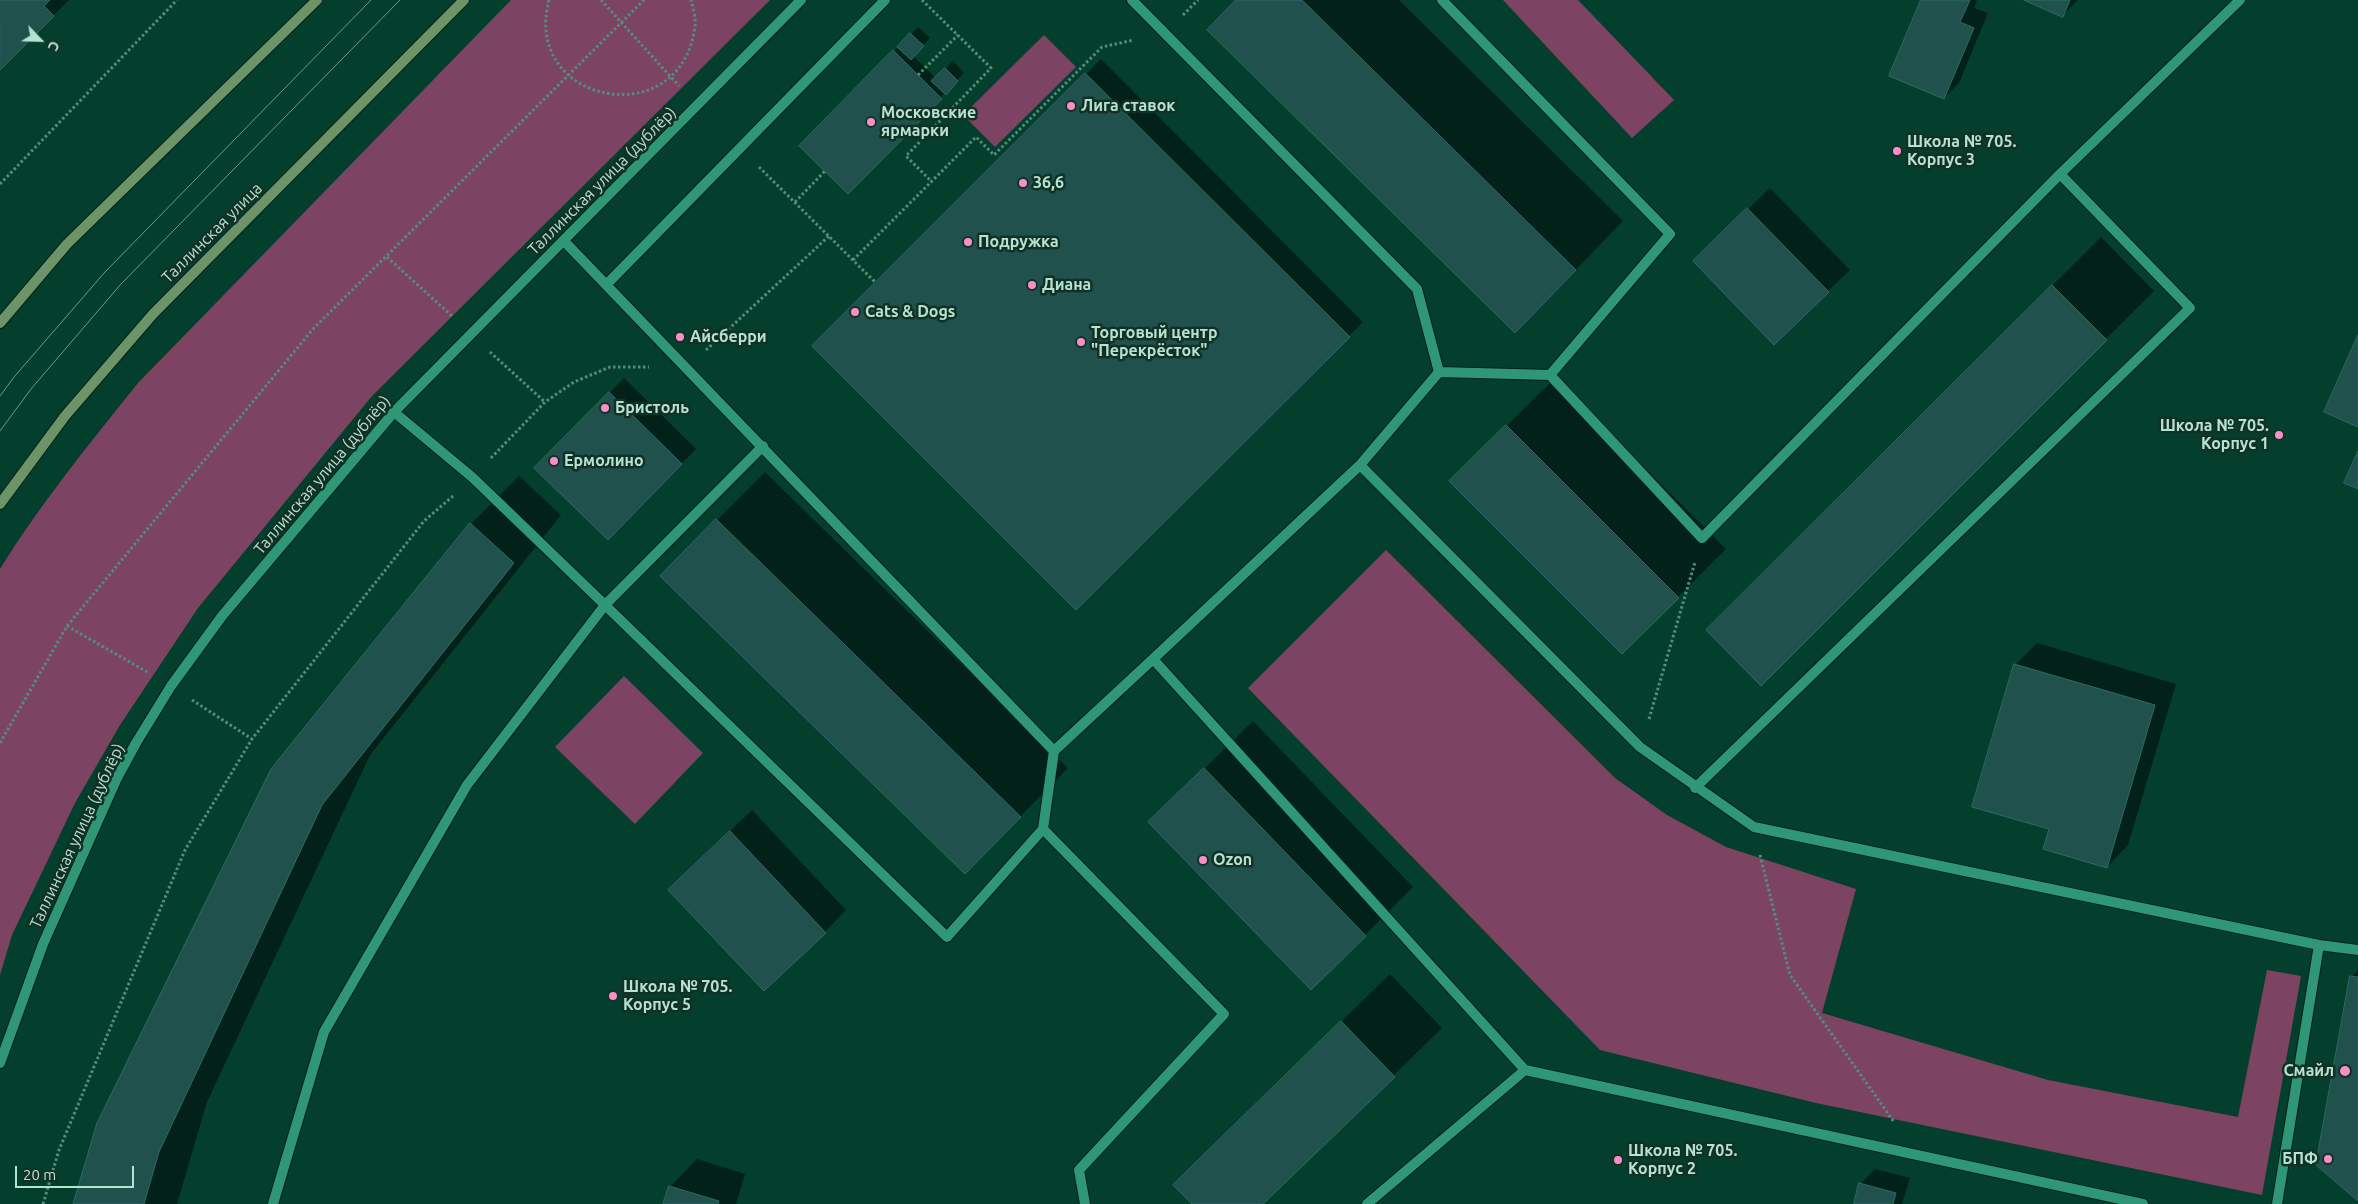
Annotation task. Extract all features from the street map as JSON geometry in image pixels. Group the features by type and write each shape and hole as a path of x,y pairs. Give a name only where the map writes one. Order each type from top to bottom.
{"main road":[{"path":"0,323 67,244 317,0"},
{"name":"Таллинская улица","path":"0,504 65,416 153,314 464,0"}],"street":[{"name":"Таллинская улица (дублёр)","path":"0,1063 43,944 99,817 136,743 171,686 222,616 394,412 801,0"},
{"path":"607,284 885,0"},
{"path":"1132,0 1417,289 1439,372"},
{"path":"1442,0 1670,234 1550,375"},
{"path":"1439,372 1550,375 1702,538 2060,174 2240,0"},
{"path":"1695,788 2190,308 2060,174"},
{"path":"564,240 688,367 1054,751"},
{"path":"394,412 472,477 947,937 1043,829 1054,751 1360,465 1439,372"},
{"path":"273,1204 324,1032 467,785 605,605 763,446"},
{"path":"1360,465 1640,748 1695,788 1754,827 2319,945 2358,950"},
{"path":"1153,659 1525,1070 2142,1204"},
{"path":"1043,829 1224,1014 1079,1170 1085,1204"},
{"path":"2277,1204 2319,945"},
{"path":"1367,1204 1525,1070"}],"path":[{"path":"0,184 177,0"},
{"path":"549,0 545,17 549,46 564,71 587,89 615,96 645,92 670,78 688,54 695,25 692,0"},
{"path":"0,743 67,626 314,329 644,0"},
{"path":"922,0 991,68 906,156 932,182"},
{"path":"918,75 958,35"},
{"path":"853,260 976,137 994,155 1102,48"},
{"path":"795,202 825,171"},
{"path":"44,1204 59,1150 185,850 252,739 424,522 472,477 545,402 574,382 610,367 688,367 829,236 876,283"},
{"path":"1640,748 1702,538"},
{"path":"1754,827 1790,975 1916,1154"}],"shaded area":[{"path":"511,0 770,0 372,396 198,608 120,725 75,803 12,935 0,975 0,569 49,497 138,383"},
{"path":"1503,0 1578,0 1674,100 1632,138"},
{"path":"1044,35 1076,67 995,147 963,115"},
{"path":"1386,550 1615,778 1667,815 1726,847 1856,889 1822,1013 2048,1080 2238,1117 2267,970 2301,976 2262,1195 1816,1103 1600,1050 1248,688"},
{"path":"624,676 703,753 635,824 555,747"}],"building":[{"path":"0,0 50,0 44,6 54,16 0,70"},
{"path":"1236,0 1302,0 1576,270 1515,333 1207,30"},
{"path":"1921,0 1970,0 1960,22 1974,28 1944,99 1889,76"},
{"path":"2024,0 2070,0 2063,17"},
{"path":"910,33 924,46 911,60 897,47"},
{"name":"Московские ярмарки","path":"893,50 942,99 848,194 799,146"},
{"path":"945,68 958,81 946,95 931,81"},
{"name":"Торговый центр \"Перекрёсток\"","path":"1085,73 1350,337 1076,610 812,346"},
{"path":"1747,208 1829,292 1774,345 1693,261"},
{"path":"2052,285 2107,340 1761,686 1706,630"},
{"path":"2358,335 2358,427 2324,412"},
{"path":"609,392 682,464 608,540 534,468"},
{"path":"1506,425 1679,598 1622,654 1449,481"},
{"path":"2358,451 2358,489 2344,483"},
{"path":"716,519 1021,817 965,874 660,576"},
{"path":"470,523 514,563 322,805 159,1152 144,1204 73,1204 97,1123 271,769"},
{"path":"2014,664 2155,705 2107,868 2043,849 2049,829 1972,807"},
{"path":"1204,768 1366,936 1311,990 1148,822"},
{"path":"730,831 826,933 764,991 668,890"},
{"name":"Смайл","path":"2350,976 2358,977 2358,1201 2316,1165"},
{"path":"1341,1021 1395,1077 1263,1204 1192,1204 1173,1185"},
{"path":"1859,1183 1896,1193 1893,1204 1854,1204"},
{"path":"669,1186 719,1201 718,1204 663,1204"}],"tram line":[{"path":"0,396 14,377 105,272 371,0"},
{"path":"0,431 31,389 121,284 400,0"}],"place":[{"name":"Лига ставок","path":"1071,106"},
{"name":"Московские ярмарки","path":"871,122"},
{"name":"Школа № 705. Корпус 3","path":"1897,151"},
{"name":"36,6","path":"1023,183"},
{"name":"Подружка","path":"968,242"},
{"name":"Диана","path":"1032,285"},
{"name":"Cats & Dogs","path":"855,312"},
{"name":"Айсберри","path":"680,337"},
{"name":"Торговый центр \"Перекрёсток\"","path":"1081,342"},
{"name":"Бристоль","path":"605,408"},
{"name":"Школа № 705. Корпус 1","path":"2279,435"},
{"name":"Ермолино","path":"554,461"},
{"name":"Ozon","path":"1203,860"},
{"name":"Школа № 705. Корпус 5","path":"613,996"},
{"name":"Смайл","path":"2345,1071"},
{"name":"БПФ","path":"2328,1159"},
{"name":"Школа № 705. Корпус 2","path":"1618,1160"}]}
